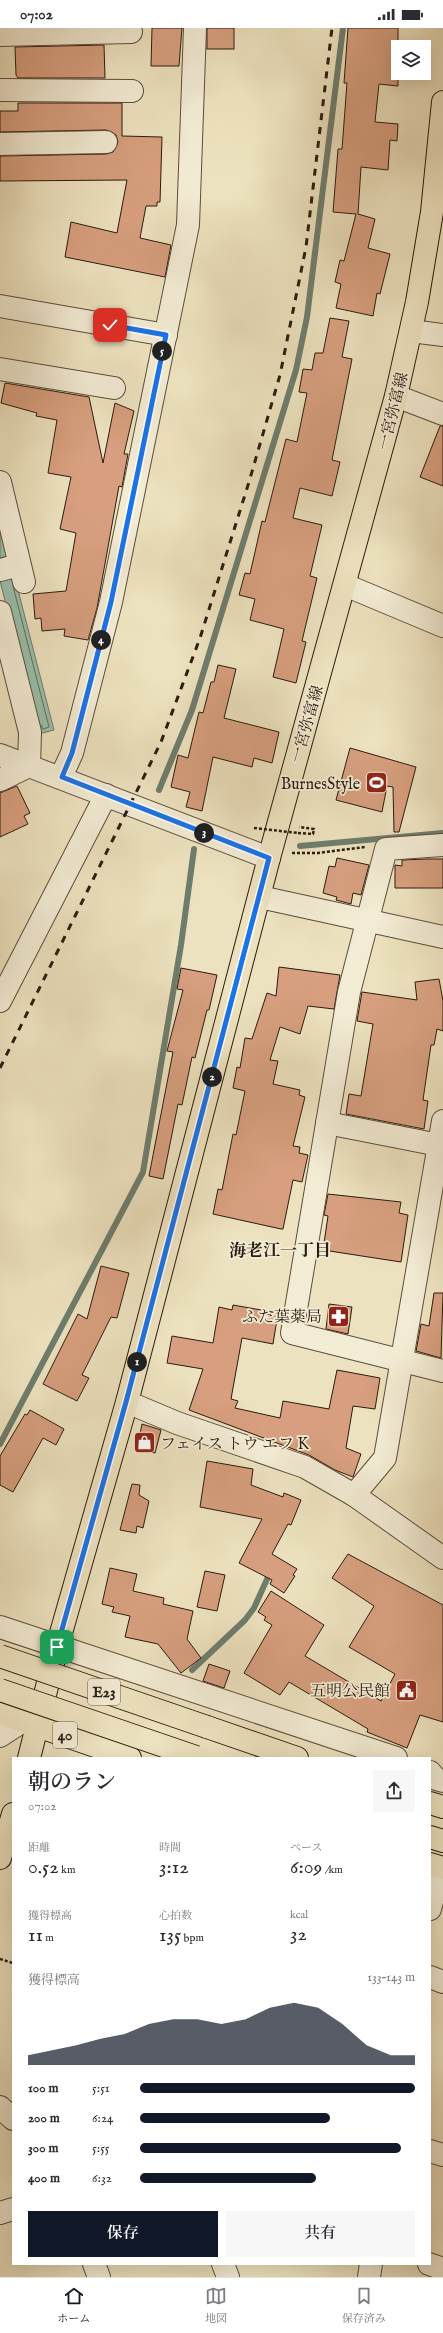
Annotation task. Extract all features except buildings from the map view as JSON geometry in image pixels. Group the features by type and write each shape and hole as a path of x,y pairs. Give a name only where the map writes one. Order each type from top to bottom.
{"main road":[{"name":"一宮弥富線","path":"29,1757 31,1723 57,1647 126,1402 260,898 278,856 346,585 396,396 411,331 439,174 443,102"},
{"name":"E23","path":"0,1656 295,1757"},
{"name":"E23","path":"0,1690 195,1757"},
{"name":"40","path":"0,1713 127,1757"},
{"path":"431,1803 443,1807"},
{"path":"0,1858 12,1817"},
{"path":"431,1837 443,1841"}],"street":[{"path":"62,777 72,753 111,602 188,225 195,28"},
{"path":"0,35 130,32"},
{"path":"0,90 132,91"},
{"path":"0,144 106,142"},
{"path":"0,306 166,335"},
{"path":"411,331 443,335"},
{"path":"0,369 114,388"},
{"path":"396,396 443,414"},
{"path":"0,482 14,571"},
{"path":"346,585 443,626"},
{"path":"0,612 30,732 29,766"},
{"path":"0,755 62,777 106,795 278,856"},
{"path":"0,780 29,766"},
{"path":"0,1001 106,795"},
{"path":"443,845 386,849 349,992 292,1333 443,1371"},
{"path":"260,898 443,937"},
{"path":"354,1495 385,1458 443,1121"},
{"path":"327,1123 439,1145"},
{"path":"126,1402 177,1423 305,1467 354,1495 443,1558"},
{"path":"0,1627 393,1757"},
{"path":"0,1736 31,1723"},
{"path":"431,1773 436,1779 443,1781"},
{"path":"431,1904 438,1867"},
{"path":"431,1977 443,1982"},
{"path":"0,2107 12,2117"},
{"path":"431,2151 443,2155"},
{"path":"0,2213 12,2210"},
{"path":"94,2265 99,2277"},
{"path":"223,2265 228,2277"},
{"path":"369,2277 371,2265"},
{"path":"431,2265 443,2269"}],"path":[{"path":"254,828 313,834 314,829 294,826"},
{"path":"278,856 318,853 380,845 386,849"},
{"path":"0,1959 12,1963"}],"water":[{"path":"0,520 54,730 39,734 0,581"}],"waterway":[{"path":"159,790 192,710 296,370 307,317 343,28"},
{"path":"300,846 443,833"},
{"path":"0,1444 143,1172 181,945 194,849"},
{"path":"192,1670 245,1620 254,1608 268,1577"}],"railway":[{"path":"0,1068 161,742 200,638 249,482 280,375 306,247 332,28"}],"place":[{"name":"BurnesStyle","path":"376,783"},
{"name":"ふた葉薬局","path":"338,1316"},
{"name":"フェイス トウ エフ K","path":"144,1443"},
{"name":"五明公民館","path":"406,1690"}],"district":[{"name":"海老江一丁目","path":"280,1250"}],"route":[{"path":"57,1647 126,1402 260,898 269,858 62,777 72,753 111,602 166,335 110,325"}]}
